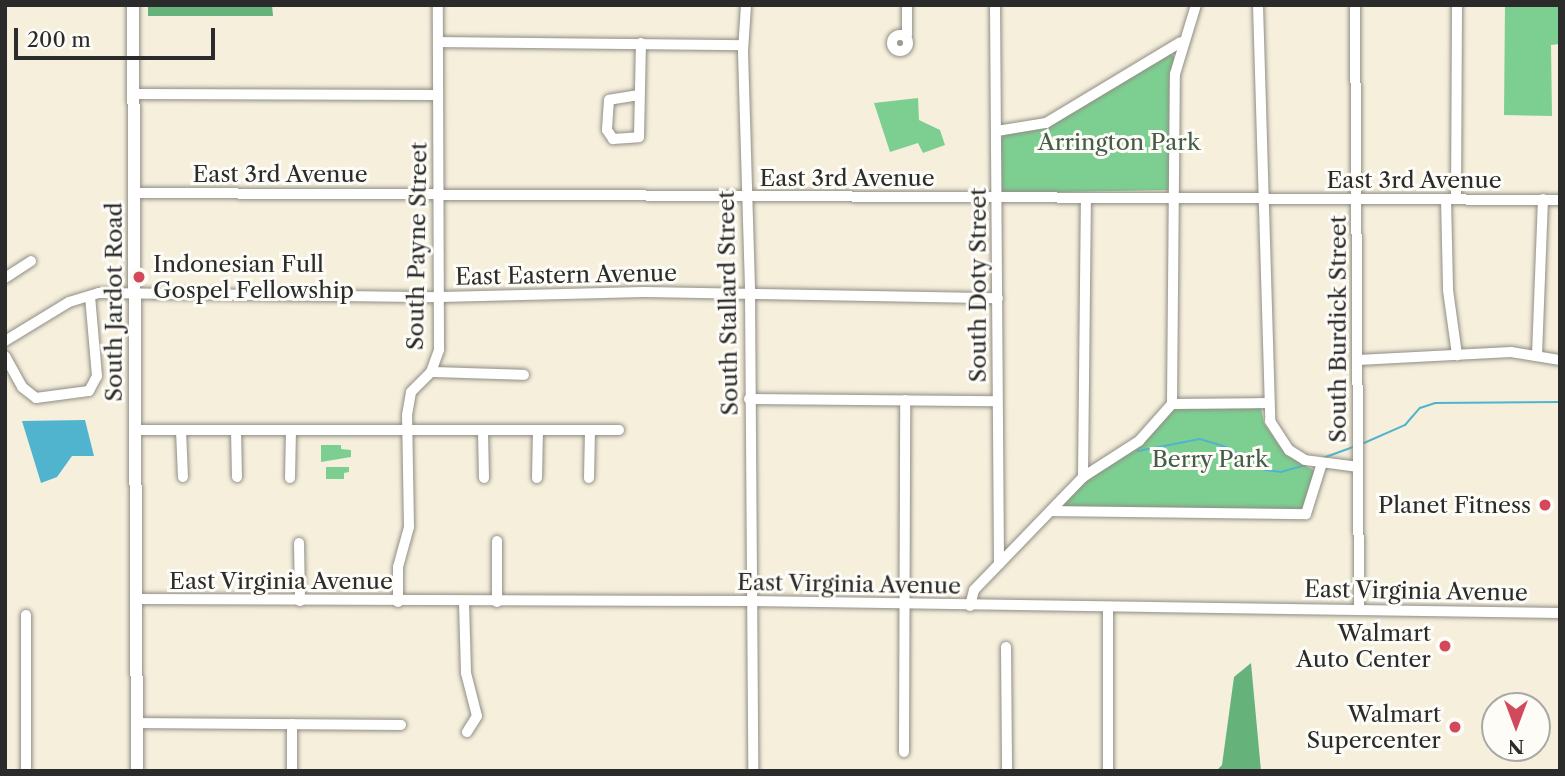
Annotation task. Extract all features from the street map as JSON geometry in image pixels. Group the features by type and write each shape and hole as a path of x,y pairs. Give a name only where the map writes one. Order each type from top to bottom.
{"main road":[{"name":"South Jardot Road","path":"133,5 138,771"}],"street":[{"name":"South Payne Street","path":"398,601 398,567 409,527 408,431 411,391 431,372 439,350 438,5"},
{"name":"South Stallard Street","path":"746,5 743,46 745,197 750,293 753,771"},
{"path":"906,35 907,5"},
{"name":"South Doty Street","path":"995,5 999,564"},
{"path":"970,606 974,590 1083,477 1139,441 1172,404 1176,198 1175,74 1181,42 1196,5"},
{"path":"1258,5 1266,403 1270,421 1289,450 1321,466 1358,467"},
{"name":"South Burdick Street","path":"1355,5 1359,610"},
{"path":"1457,5 1448,290 1457,355"},
{"path":"439,42 743,46"},
{"path":"997,131 1046,124 1181,42"},
{"path":"639,96 613,97 606,104 607,130 613,139 638,140 641,43"},
{"path":"134,94 438,95"},
{"name":"East 3rd Avenue","path":"134,193 1560,200"},
{"path":"1083,477 1086,198"},
{"path":"1537,355 1543,199"},
{"path":"5,278 31,261"},
{"name":"East Eastern Avenue","path":"5,341 69,302 90,296 135,293 440,297 750,293 998,298"},
{"path":"5,356 22,387 36,398 89,391 97,376 90,296"},
{"path":"1358,360 1457,355 1537,355 1560,360"},
{"path":"431,372 524,375"},
{"path":"749,400 998,401"},
{"path":"904,752 907,604 905,400"},
{"path":"1172,404 1266,403"},
{"path":"136,430 619,430"},
{"path":"181,430 183,477"},
{"path":"236,430 237,477"},
{"path":"290,478 291,430"},
{"path":"537,430 537,478"},
{"path":"589,478 590,430"},
{"path":"483,431 484,478"},
{"path":"1051,511 1306,514 1321,466"},
{"path":"497,541 497,602"},
{"path":"299,543 299,601"},
{"name":"East Virginia Avenue","path":"137,599 751,601 1560,612"},
{"path":"464,602 466,673 477,716 467,732"},
{"path":"1108,607 1108,771"},
{"path":"26,615 26,771"},
{"path":"1006,647 1007,771"},
{"path":"137,723 401,725"},
{"path":"292,724 292,771"}],"green space":[{"path":"148,5 272,5 273,16 148,16"},
{"path":"1505,5 1560,5 1560,44 1551,45 1552,116 1504,115"},
{"name":"Arrington Park","path":"1170,53 1174,57 1171,190 1002,193 1001,139 1006,133 1048,127"},
{"path":"918,98 919,120 940,130 945,145 923,153 918,143 890,152 874,103"},
{"name":"Berry Park","path":"1173,408 1261,408 1264,423 1286,455 1315,471 1304,509 1054,509"},
{"path":"321,445 341,445 341,449 351,450 351,457 321,462"},
{"path":"326,467 349,467 349,472 344,473 344,479 326,479"},
{"path":"1251,663 1261,771 1216,771 1222,765 1234,677"}],"water":[{"path":"85,420 94,456 72,456 57,477 41,483 22,421"}],"waterway":[{"path":"1364,443 1405,425 1420,408 1435,403 1560,402"},
{"path":"1138,451 1200,439 1229,448 1265,470 1281,472 1305,465"},
{"path":"1323,458 1353,447"}],"place":[{"name":"Indonesian Full Gospel Fellowship","path":"139,277"},
{"name":"Planet Fitness","path":"1545,505"},
{"name":"Walmart Auto Center","path":"1445,646"},
{"name":"Walmart Supercenter","path":"1455,727"}]}
